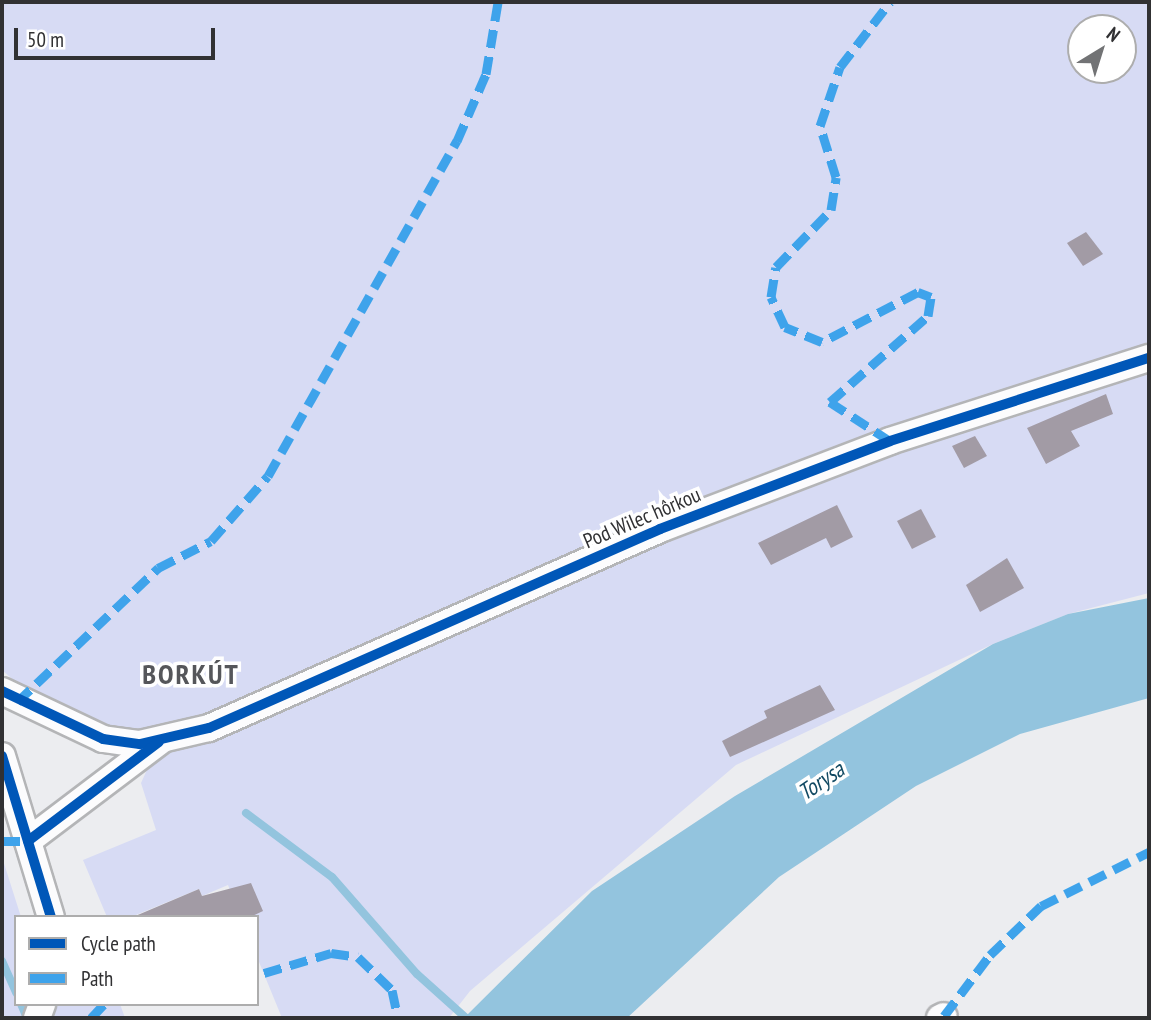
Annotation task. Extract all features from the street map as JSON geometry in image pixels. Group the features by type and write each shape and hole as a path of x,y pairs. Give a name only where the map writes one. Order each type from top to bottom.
{"street":[{"name":"Pod Wilec hôrkou","path":"160,741 209,728 660,529 890,441 1149,358"},
{"path":"2,691 103,739 160,741"},
{"path":"27,841 160,741"},
{"path":"2,755 50,915"}],"shaded area":[{"path":"2,2 1149,2 1149,593 1068,614 993,644 736,765 470,991 449,1018 282,1018 259,962 259,915 240,915 228,885 202,896 199,889 136,915 106,915 83,860 156,830 141,783 160,741 43,706 2,670"},
{"path":"2,857 20,915 14,915 14,1006 37,1006 39,1015 57,1006 121,1006 125,1018 2,1018"}],"water":[{"name":"Torysa","path":"1149,598 1149,698 1020,734 916,786 779,877 627,1018 464,1018 592,891 735,796 993,644 1068,614"}],"building":[{"path":"1086,232 1103,254 1083,266 1067,243"},
{"path":"1106,394 1113,414 1071,431 1080,446 1046,464 1027,428"},
{"path":"975,436 987,456 964,468 952,446"},
{"path":"837,505 853,537 831,548 826,538 771,565 758,543"},
{"path":"921,509 936,537 912,549 897,521"},
{"path":"1007,558 1024,588 980,612 966,585"},
{"path":"820,685 835,710 730,757 722,741 767,718 764,711"},
{"path":"251,883 263,911 254,915 138,915 199,889 202,896"}],"waterway":[{"path":"246,813 332,877 417,974 466,1018"},
{"path":"2,961 14,988"},
{"path":"22,1006 27,1018"}],"marked path":[{"path":"17,702 158,568 211,541 268,476 457,141 486,74 498,2"},
{"path":"890,2 840,67 820,126 836,177 831,210 776,267 771,297 785,327 822,342 918,292 931,297 928,316 830,402 890,441"},
{"path":"2,841 28,841"},
{"path":"944,1016 990,955 1041,906 1149,852"},
{"path":"264,973 331,953 358,957 392,990 398,1018"},
{"path":"91,1018 102,1006"}],"cycle path":[{"path":"2,691 103,739 140,744 209,728 660,529 890,441 1149,358"},
{"path":"28,841 159,742"},
{"path":"2,756 50,915"}],"district":[{"name":"BORKÚT","path":"191,674"}]}
